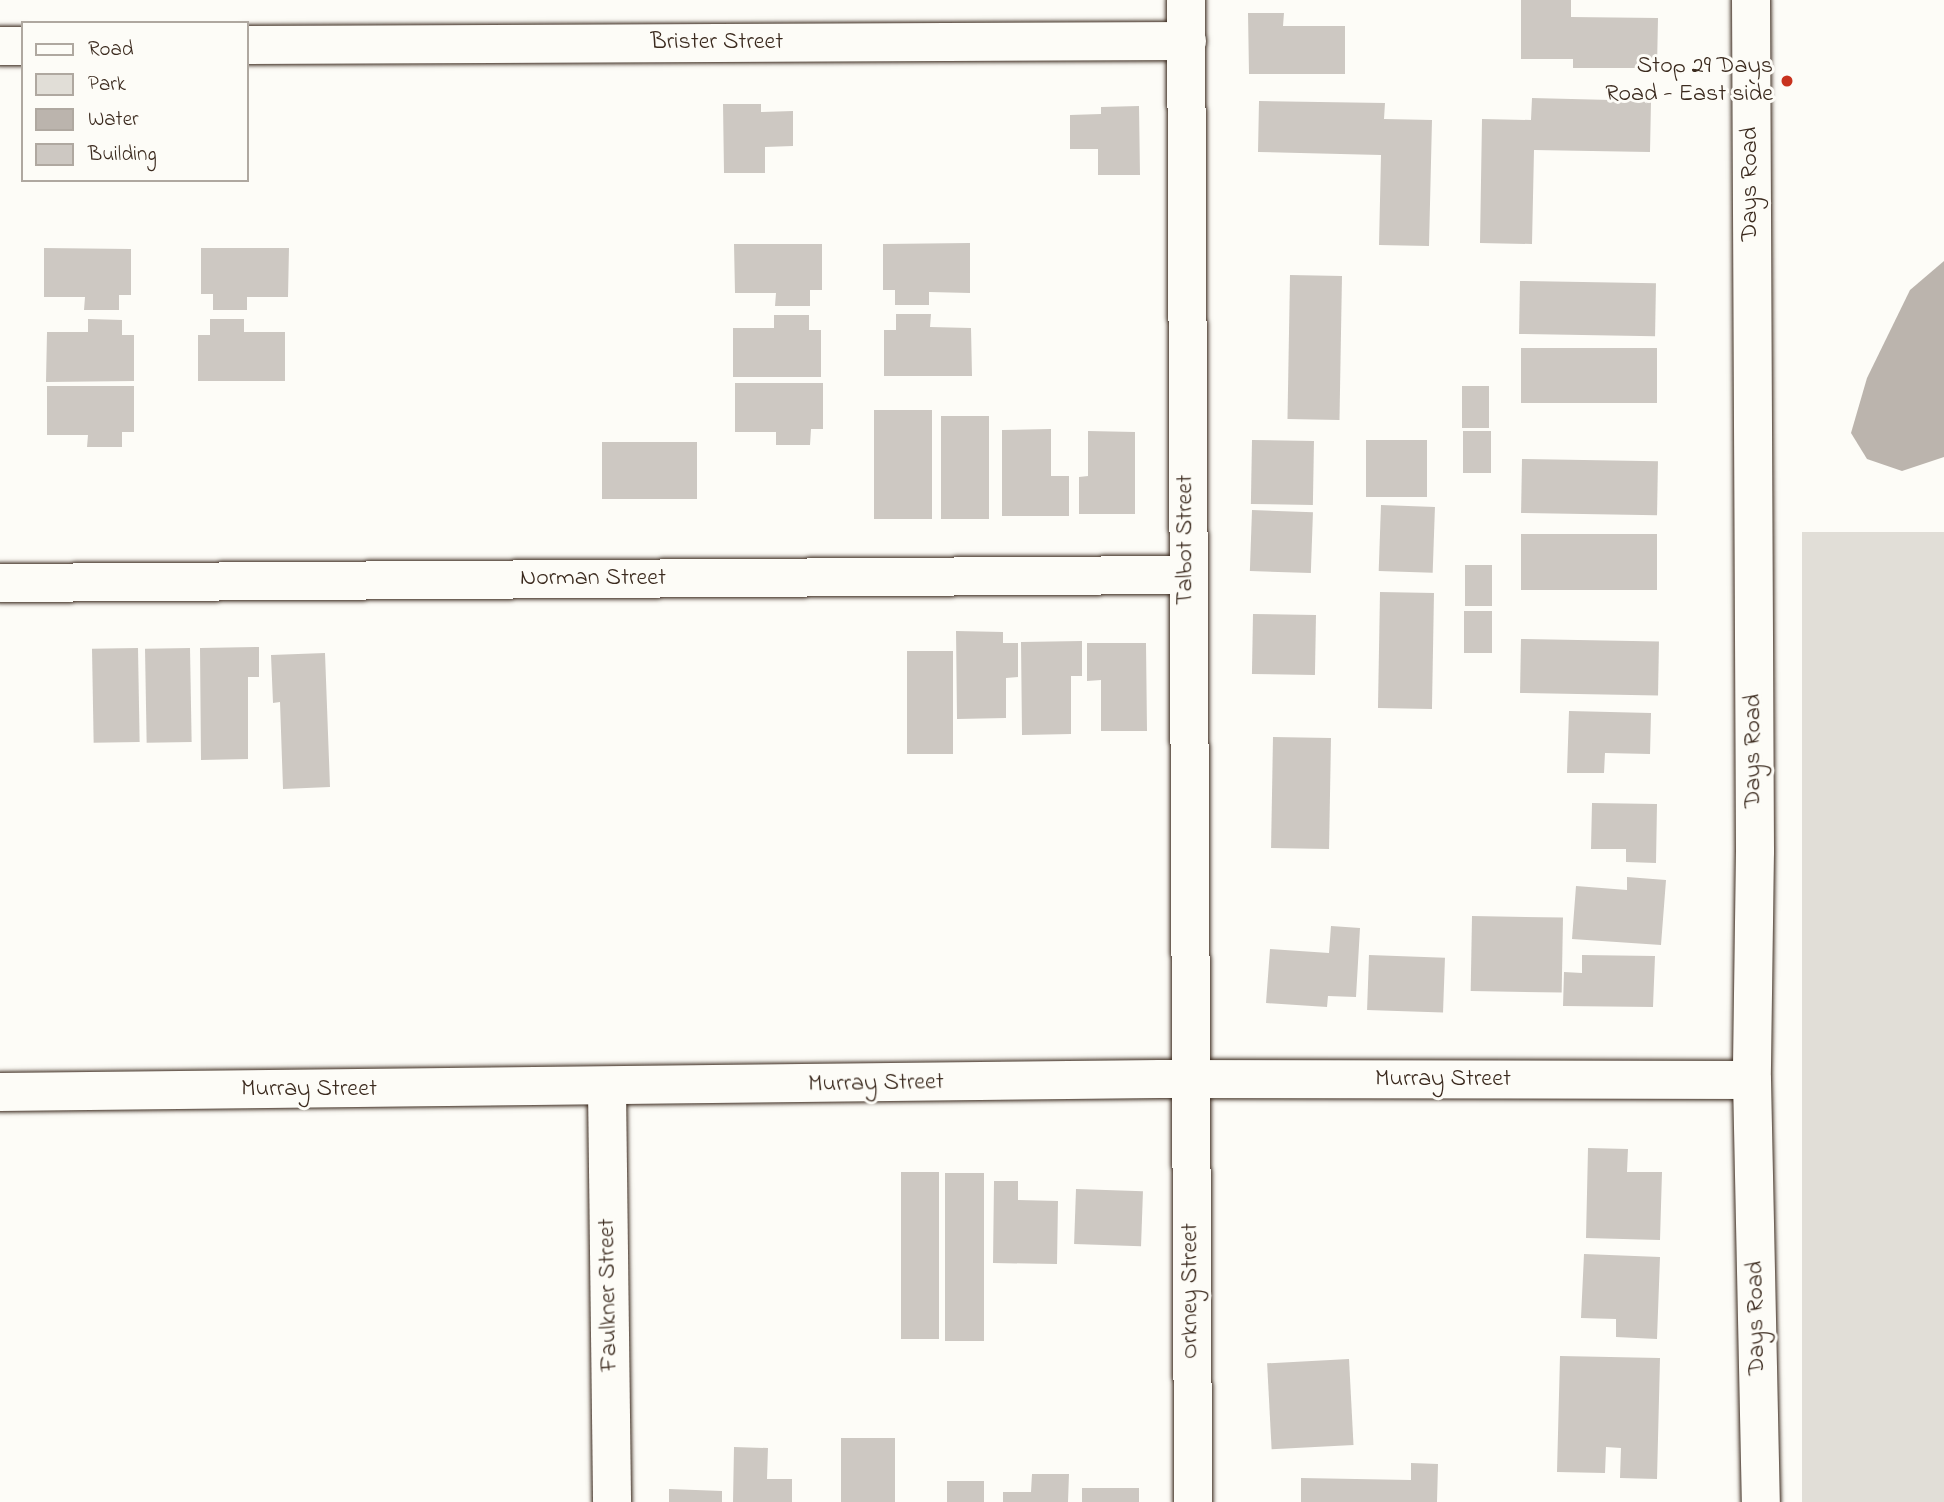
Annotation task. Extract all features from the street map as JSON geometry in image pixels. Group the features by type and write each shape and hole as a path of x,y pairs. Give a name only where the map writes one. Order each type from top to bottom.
{"street":[{"name":"Talbot Street","path":"1186,0 1186,575 1190,1079"},
{"name":"Days Road","path":"1751,0 1755,851 1752,1080 1761,1502"},
{"name":"Brister Street","path":"248,45 1187,41"},
{"path":"0,46 21,46"},
{"name":"Norman Street","path":"0,583 1186,575"},
{"name":"Murray Street","path":"0,1091 607,1088 1190,1079 1752,1080"},
{"name":"Orkney Street","path":"1190,1079 1193,1502"},
{"name":"Faulkner Street","path":"607,1088 612,1502"}],"green space":[{"path":"1802,532 1944,532 1944,1502 1802,1502"}],"water":[{"path":"1944,261 1944,457 1902,471 1867,459 1851,433 1867,378 1910,290"}],"building":[{"path":"1521,0 1571,0 1571,17 1658,18 1657,68 1573,68 1573,59 1521,59"},
{"path":"1248,13 1284,13 1283,26 1345,26 1345,74 1249,74"},
{"path":"1532,98 1651,101 1650,152 1534,150 1532,244 1480,243 1482,119 1531,120"},
{"path":"1259,101 1385,103 1384,119 1432,120 1429,246 1379,245 1381,155 1258,152"},
{"path":"723,104 761,104 761,112 793,111 793,146 765,147 765,173 724,173"},
{"path":"1139,106 1140,175 1098,175 1098,149 1070,149 1070,115 1101,114 1101,107"},
{"path":"970,243 970,293 929,292 929,305 895,305 895,290 883,290 883,244"},
{"path":"734,244 822,244 822,290 810,290 810,306 775,306 776,293 735,293"},
{"path":"44,248 131,249 131,295 119,295 119,310 84,310 85,297 44,297"},
{"path":"201,248 289,248 288,297 247,297 247,310 213,310 213,294 201,294"},
{"path":"1290,275 1342,276 1339,420 1287,419"},
{"path":"1520,281 1656,283 1655,336 1519,334"},
{"path":"896,314 931,314 930,327 971,328 972,376 884,376 884,330 896,330"},
{"path":"774,315 809,315 809,330 821,330 821,377 733,377 733,328 774,328"},
{"path":"88,319 122,320 122,335 134,335 134,381 46,382 47,332 88,332"},
{"path":"210,319 244,319 244,332 285,332 285,381 198,381 198,335 210,335"},
{"path":"1521,348 1657,348 1657,403 1521,403"},
{"path":"735,383 823,383 823,429 811,429 810,445 776,445 776,432 735,432"},
{"path":"47,386 134,386 134,432 122,432 122,447 87,447 88,435 47,435"},
{"path":"1462,386 1489,386 1489,428 1462,428"},
{"path":"874,410 932,410 932,519 874,519"},
{"path":"941,416 989,416 989,519 941,519"},
{"path":"1051,429 1051,476 1069,476 1069,516 1002,516 1002,430"},
{"path":"1088,431 1135,432 1135,514 1079,514 1079,477 1088,476"},
{"path":"1463,431 1491,431 1491,473 1463,473"},
{"path":"1252,440 1314,441 1313,505 1251,504"},
{"path":"1366,440 1427,440 1427,497 1366,497"},
{"path":"602,442 697,442 697,499 602,499"},
{"path":"1522,459 1658,461 1657,515 1521,513"},
{"path":"1381,505 1435,507 1433,573 1379,571"},
{"path":"1252,510 1313,512 1311,573 1250,571"},
{"path":"1521,534 1657,534 1657,590 1521,590"},
{"path":"1465,565 1492,565 1492,606 1465,606"},
{"path":"1380,592 1434,593 1432,709 1378,708"},
{"path":"1464,611 1492,611 1492,653 1464,653"},
{"path":"1253,614 1316,615 1315,675 1252,674"},
{"path":"956,631 1003,632 1003,643 1018,643 1018,677 1006,678 1006,718 957,719"},
{"path":"1521,639 1659,641 1658,695 1520,693"},
{"path":"1082,641 1082,676 1071,676 1071,734 1022,735 1021,642"},
{"path":"1087,643 1146,643 1147,731 1101,731 1101,680 1087,681"},
{"path":"259,647 259,677 248,677 248,759 201,760 200,648"},
{"path":"138,648 140,742 94,743 92,649"},
{"path":"190,648 192,742 147,743 145,649"},
{"path":"907,651 953,651 953,754 907,754"},
{"path":"325,653 330,787 283,789 280,702 273,703 271,655"},
{"path":"1569,711 1651,713 1650,754 1605,753 1604,773 1567,773"},
{"path":"1273,737 1331,738 1329,849 1271,848"},
{"path":"1592,803 1657,804 1656,863 1626,862 1626,849 1591,849"},
{"path":"1627,877 1666,880 1661,945 1572,939 1576,886 1627,890"},
{"path":"1472,916 1563,918 1562,993 1471,991"},
{"path":"1331,926 1360,928 1356,997 1328,996 1327,1007 1266,1003 1270,949 1329,953"},
{"path":"1369,955 1445,958 1443,1013 1367,1010"},
{"path":"1582,955 1655,956 1653,1007 1563,1006 1564,972 1582,973"},
{"path":"1588,1148 1628,1149 1627,1172 1662,1172 1660,1240 1586,1238"},
{"path":"901,1172 939,1172 939,1339 901,1339"},
{"path":"945,1173 984,1173 984,1341 945,1341"},
{"path":"994,1181 1018,1181 1018,1200 1058,1201 1057,1264 993,1263"},
{"path":"1076,1189 1143,1191 1141,1246 1074,1244"},
{"path":"1584,1254 1660,1257 1657,1339 1616,1337 1616,1319 1581,1318"},
{"path":"1560,1356 1660,1358 1657,1479 1620,1478 1621,1448 1606,1447 1605,1473 1557,1472"},
{"path":"1349,1359 1354,1445 1272,1449 1267,1363"},
{"path":"841,1438 895,1438 895,1502 841,1502"},
{"path":"734,1447 768,1448 767,1479 792,1479 792,1502 733,1502"},
{"path":"1411,1463 1438,1464 1437,1502 1301,1502 1301,1478 1411,1480"},
{"path":"1032,1474 1069,1474 1068,1502 1003,1502 1003,1492 1031,1492"},
{"path":"947,1481 984,1481 984,1502 947,1502"},
{"path":"1082,1488 1139,1488 1139,1502 1082,1502"},
{"path":"669,1489 722,1491 722,1502 669,1502"}],"place":[{"name":"Stop 29 Days Road - East side","path":"1787,81"}]}
